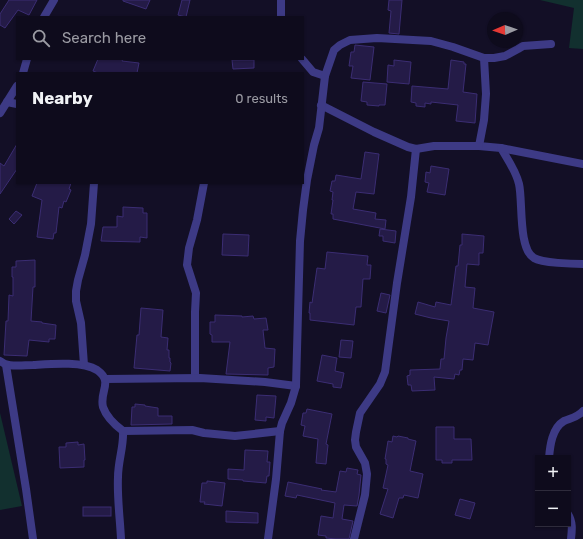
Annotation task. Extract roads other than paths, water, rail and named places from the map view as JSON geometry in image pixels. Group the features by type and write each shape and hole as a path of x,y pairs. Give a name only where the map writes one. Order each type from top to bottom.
{"street":[{"path":"45,16 54,0"},
{"path":"281,0 281,16"},
{"path":"268,539 276,478 280,431 296,386 300,234 307,180 319,128 325,76 334,50 350,40 377,38 431,41 484,58 494,58 505,56 523,46 551,44"},
{"path":"479,146 484,120 486,94 484,58"},
{"path":"23,72 27,60"},
{"path":"303,60 313,72 325,76"},
{"path":"0,113 16,88"},
{"path":"7,102 16,104"},
{"path":"321,105 374,132 416,149 434,146 479,146 501,148 583,164"},
{"path":"501,148 513,169 519,184 524,241 527,252 534,259 583,264"},
{"path":"354,539 365,495 367,474 365,463 356,447 356,432 360,413 380,384 384,372 411,197 416,149"},
{"path":"84,365 81,323 76,300 76,291 91,224 94,184"},
{"path":"195,378 196,293 187,265 189,248 197,220 204,184"},
{"path":"33,539 26,489 3,363 18,366 48,364 84,365 96,370 104,376 105,379 103,407 111,419 123,430 192,430 204,434 235,436 280,431"},
{"path":"105,379 195,378 296,386"},
{"path":"549,455 550,446 557,427 583,411"},
{"path":"121,539 118,476 124,439 123,430"},
{"path":"571,520 571,539"}]}
